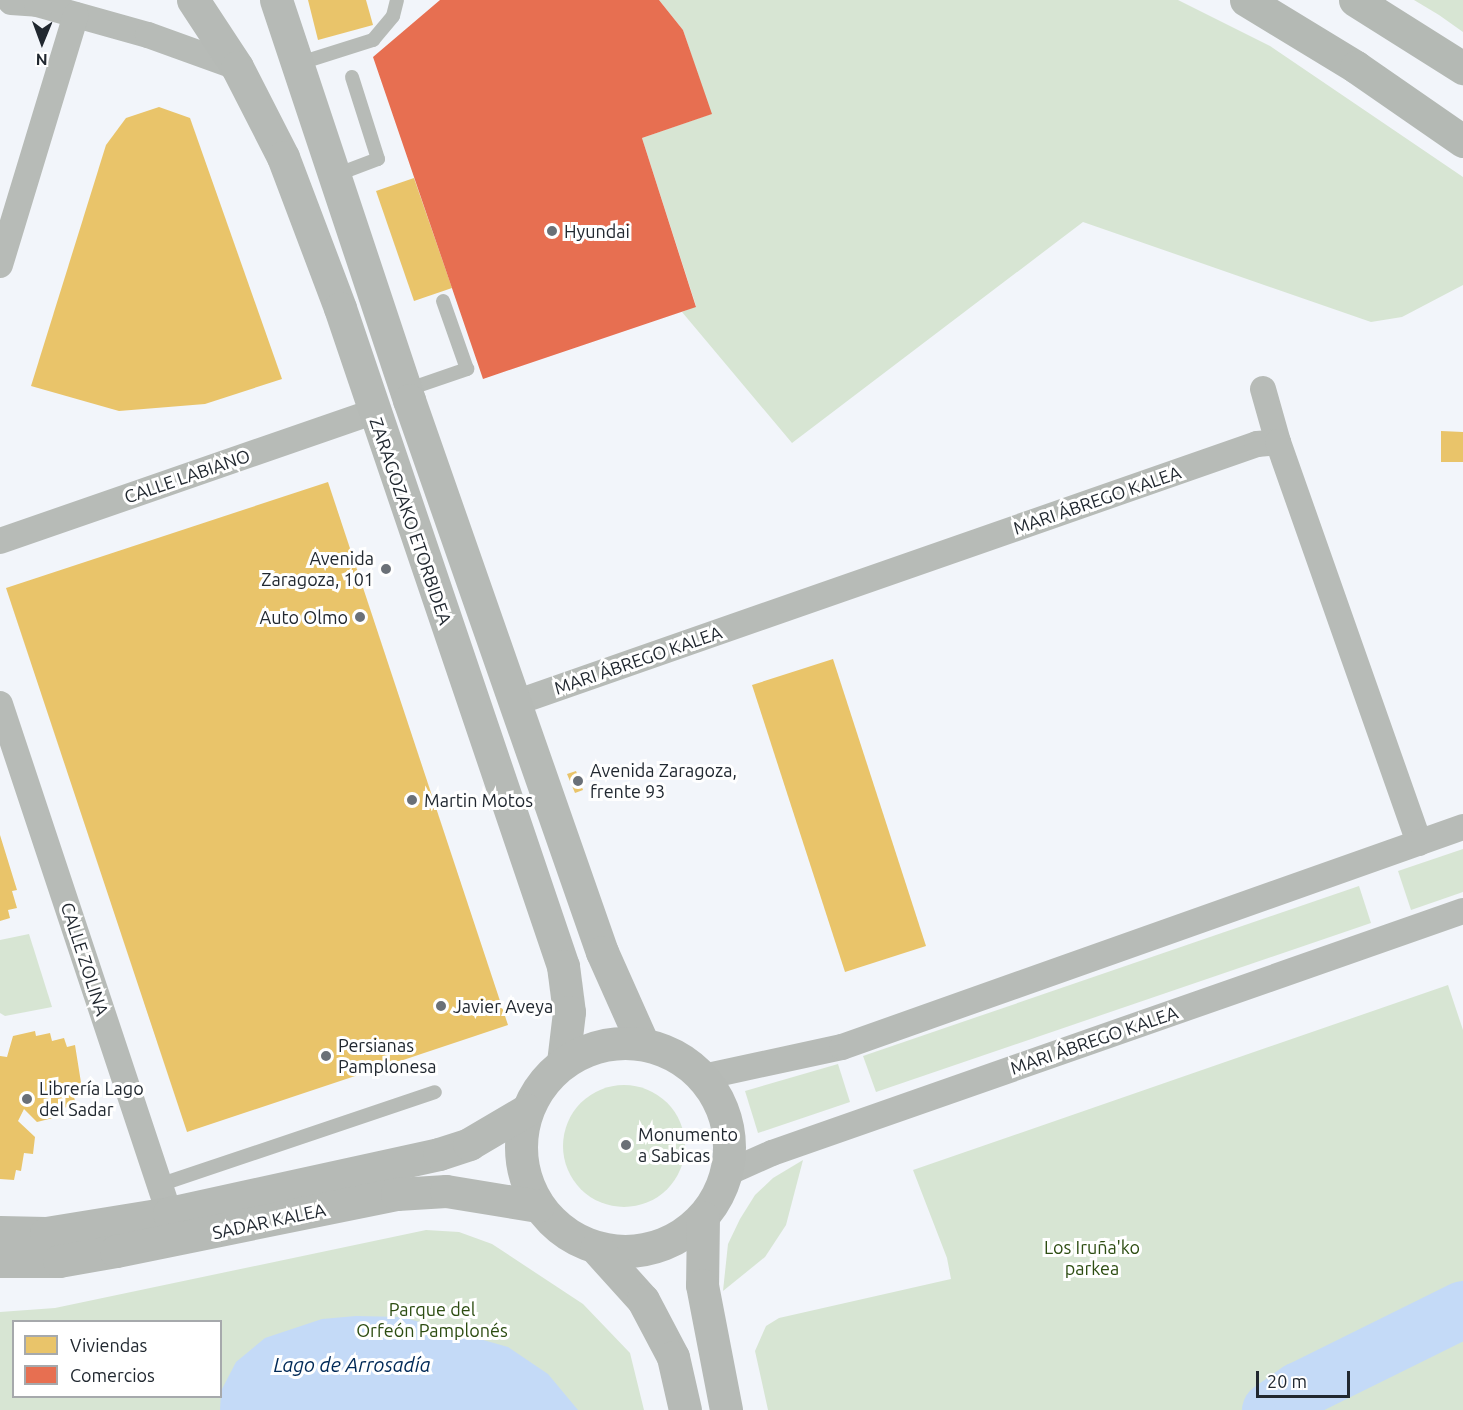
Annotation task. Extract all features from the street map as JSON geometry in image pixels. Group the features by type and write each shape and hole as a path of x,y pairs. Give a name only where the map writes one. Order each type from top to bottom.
{"highway":[{"path":"1246,0 1356,67 1463,141"},
{"path":"1355,0 1463,68"}],"main road":[{"name":"ZARAGOZAKO ETORBIDEA","path":"193,0 237,67 283,157 340,308 373,411 563,966 569,1012 563,1062"},
{"name":"ZARAGOZAKO ETORBIDEA","path":"276,0 295,64 406,390 602,952 643,1044"},
{"path":"643,1044 675,1055 703,1077 722,1106 730,1139 727,1173 704,1217 681,1236 654,1248 625,1252 596,1248 563,1232 538,1206 522,1165 520,1143 527,1110 541,1083 563,1062 605,1045 643,1044"},
{"name":"SADAR KALEA","path":"0,1232 46,1233 164,1199 439,1154 470,1144 527,1110"},
{"name":"SADAR KALEA","path":"0,1261 59,1261 397,1194 446,1191 538,1206"},
{"path":"704,1217 702,1286 726,1410"},
{"path":"596,1248 643,1300 673,1357 686,1410"}],"street":[{"path":"22,3 148,35 237,67"},
{"path":"0,265 76,15"},
{"path":"1263,389 1278,442 1419,843"},
{"name":"CALLE LABIANO","path":"0,541 373,411"},
{"name":"MARI ÁBREGO KALEA","path":"515,703 1257,444 1278,442"},
{"name":"CALLE ZOLINA","path":"0,704 164,1199"},
{"path":"703,1077 842,1047 1463,827"},
{"name":"MARI ÁBREGO KALEA","path":"727,1173 772,1153 1463,911"}],"lane":[{"path":"295,64 373,40 393,16 397,0"},
{"path":"333,176 378,159 352,77"},
{"path":"406,390 467,369 443,301"},
{"path":"164,1199 435,1092"}],"green space":[{"path":"659,0 1178,0 1270,46 1463,177 1463,285 1402,317 1371,322 1083,222 792,443 682,312 696,306 642,138 711,114 683,30"},
{"path":"1414,0 1463,0 1463,32 1439,15"},
{"path":"1463,849 1463,892 1411,910 1398,871"},
{"path":"1359,886 1371,923 876,1092 863,1056"},
{"path":"29,934 52,1007 5,1016 0,1013 0,940"},
{"name":"Los Iruña'ko parkea","path":"1448,985 1463,1030 1463,1410 768,1410 755,1351 766,1326 779,1318 951,1279 947,1258 913,1170"},
{"path":"838,1064 850,1102 758,1133 745,1091"},
{"path":"624,1085 647,1090 658,1095 667,1103 675,1112 680,1123 685,1146 680,1169 675,1180 667,1189 658,1197 647,1202 624,1207 601,1202 590,1197 581,1189 573,1180 568,1169 563,1146 568,1123 573,1112 581,1103 590,1095 601,1090"},
{"path":"803,1160 786,1225 765,1257 723,1291 728,1244 740,1219 755,1195 773,1178"},
{"name":"Parque del Orfeón Pamplonés","path":"426,1230 459,1232 492,1244 583,1304 630,1353 644,1410 0,1410 0,1312 55,1308"}],"water":[{"name":"Lago de Arrosadía","path":"356,1316 402,1317 508,1347 548,1374 578,1410 220,1410 222,1389 236,1362 265,1338 322,1319"}],"building: Viviendas":[{"path":"308,0 366,0 373,25 318,40"},
{"path":"159,107 190,118 282,379 205,404 119,411 31,386 106,145 126,118"},
{"path":"414,178 452,288 414,301 376,191"},
{"path":"1441,431 1463,432 1463,462 1441,462"},
{"path":"328,482 508,1025 187,1132 6,588"},
{"path":"833,659 926,946 845,972 752,685"},
{"path":"576,771 583,790 575,793 567,774"},
{"path":"0,835 17,890 12,891 17,908 8,910 10,918 0,921"},
{"path":"35,1031 36,1036 50,1033 52,1041 64,1038 67,1047 75,1045 83,1095 74,1097 76,1105 59,1109 61,1116 37,1122 24,1109 18,1121 35,1137 33,1154 24,1153 21,1171 16,1170 14,1180 0,1179 0,1056 7,1057 13,1036"}],"building: Comercios":[{"name":"Hyundai","path":"440,0 659,0 683,30 712,114 642,138 696,307 483,379 373,57"}],"waterway":[{"path":"1270,1410 1299,1390 1463,1309"}],"place":[{"name":"Hyundai","path":"552,231"},
{"name":"Avenida Zaragoza, 101","path":"386,569"},
{"name":"Auto Olmo","path":"360,617"},
{"name":"Avenida Zaragoza, frente 93","path":"578,781"},
{"name":"Martin Motos","path":"412,800"},
{"name":"Javier Aveya","path":"441,1006"},
{"name":"Persianas Pamplonesa","path":"326,1056"},
{"name":"Librería Lago del Sadar","path":"27,1099"},
{"name":"Monumento a Sabicas","path":"626,1145"}]}
